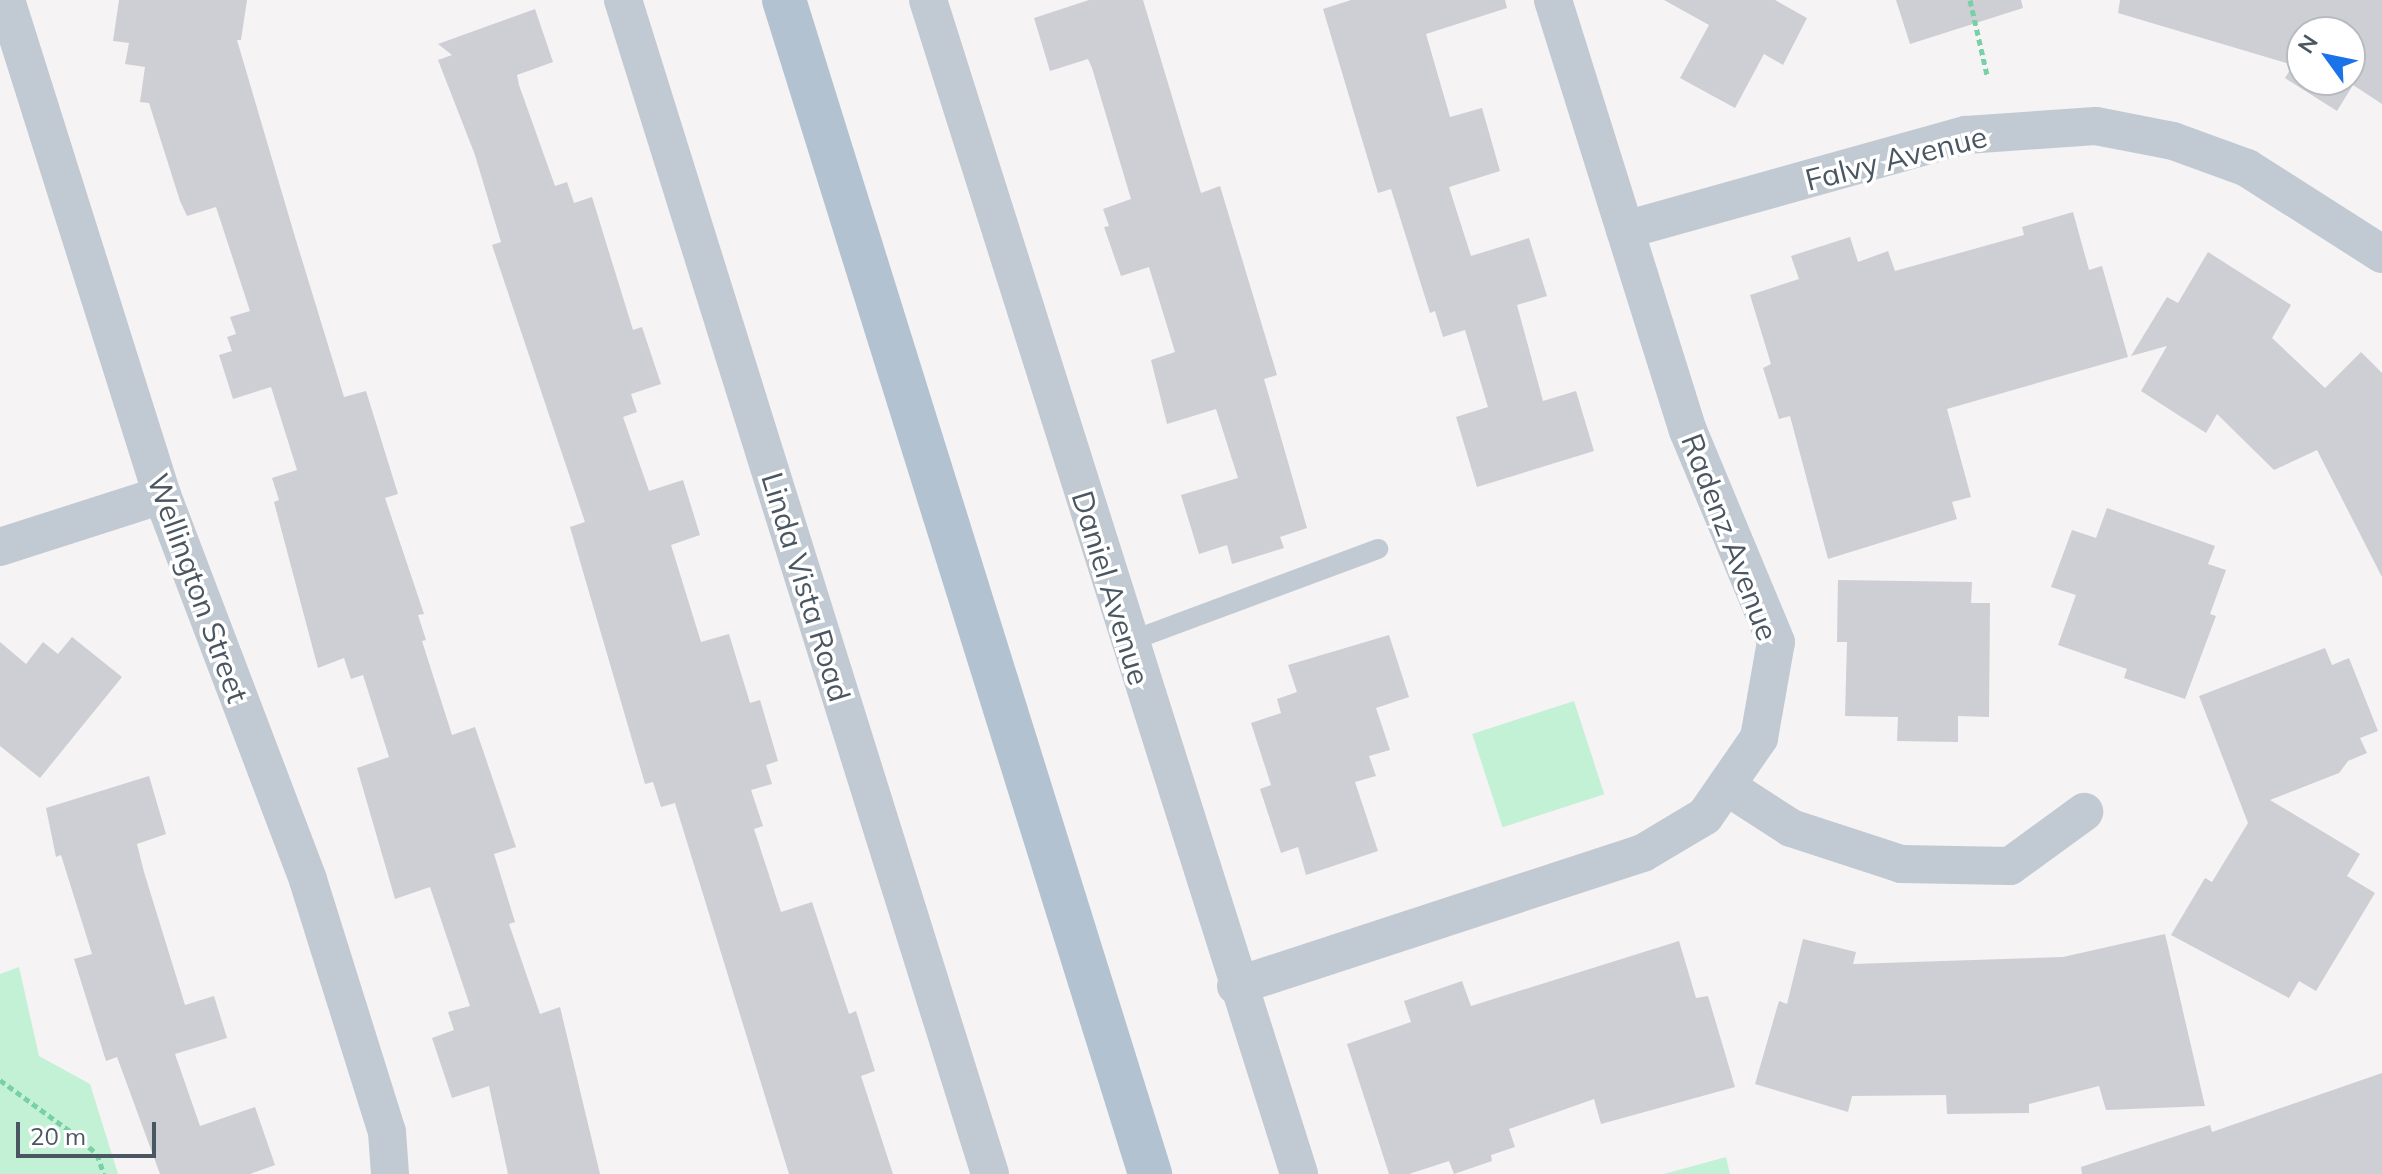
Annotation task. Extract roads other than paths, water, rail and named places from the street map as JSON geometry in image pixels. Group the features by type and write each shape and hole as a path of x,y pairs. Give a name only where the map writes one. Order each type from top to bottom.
{"main road":[{"path":"784,0 1150,1174"}],"street":[{"name":"Wellington Street","path":"6,0 162,495 308,880 387,1132 390,1174"},
{"name":"Linda Vista Road","path":"623,0 990,1174"},
{"name":"Daniel Avenue","path":"928,0 1236,986 1299,1174"},
{"name":"Radenz Avenue","path":"1236,986 1643,853 1705,816 1759,738 1776,642 1688,431 1553,0"},
{"name":"Falvy Avenue","path":"1625,230 1966,135 2096,126 2173,141 2247,168 2382,254"},
{"path":"0,547 162,495"},
{"path":"1726,786 1791,828 1901,864 2010,866 2084,812"}],"lane":[{"path":"1128,642 1378,549"}]}
